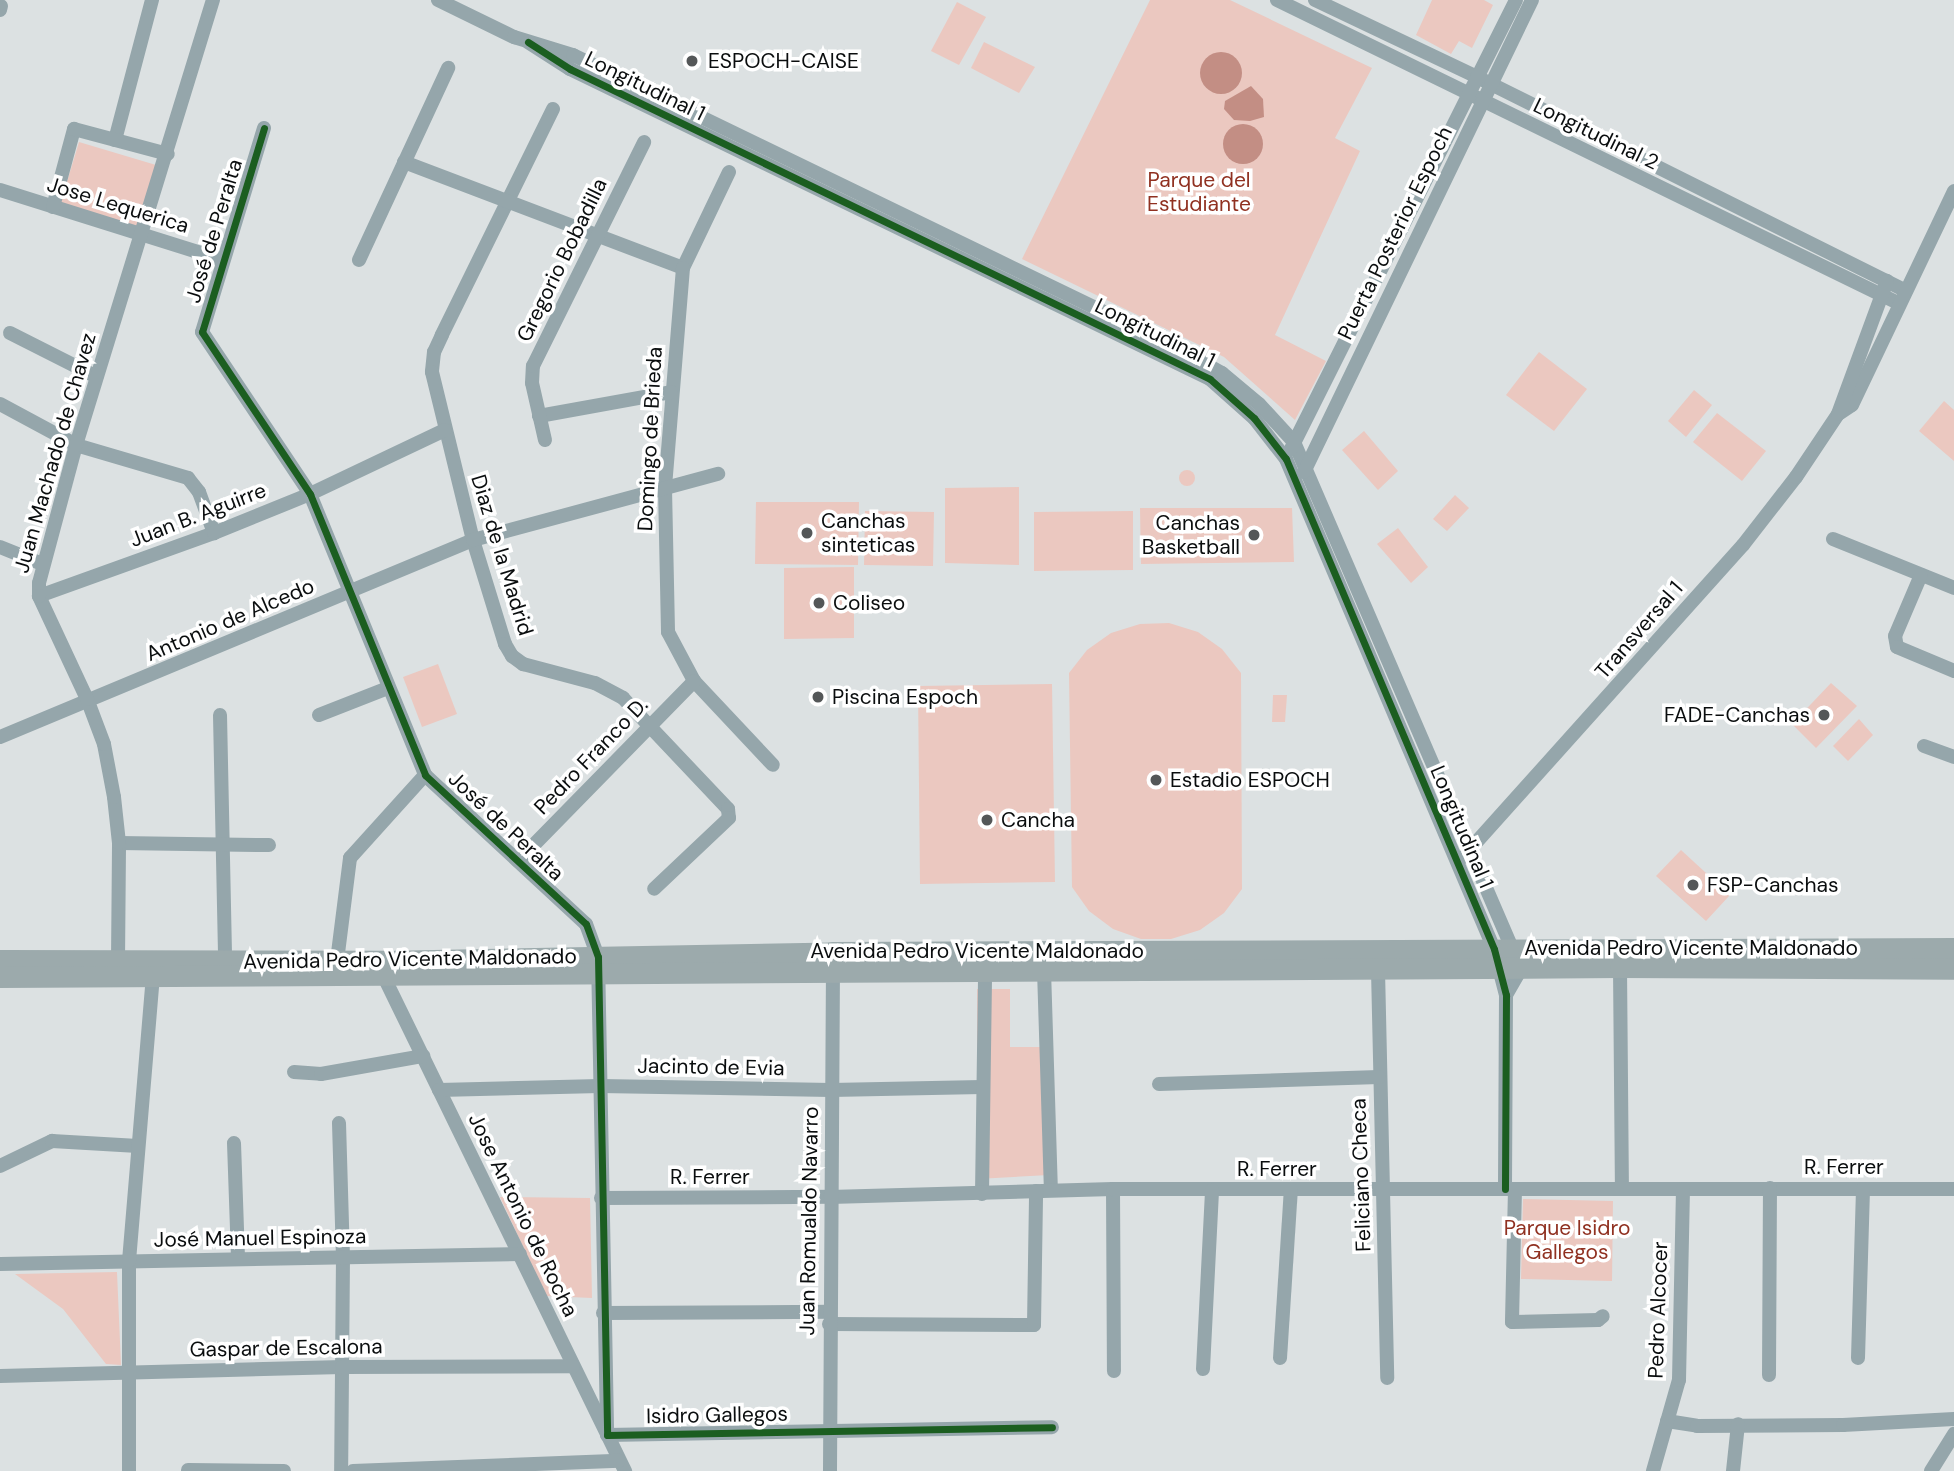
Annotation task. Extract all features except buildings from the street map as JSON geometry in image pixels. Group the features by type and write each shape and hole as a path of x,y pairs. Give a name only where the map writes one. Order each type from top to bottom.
{"main road":[{"name":"Avenida Pedro Vicente Maldonado","path":"0,977 384,977 832,951 1507,959 1954,948"},
{"name":"Avenida Pedro Vicente Maldonado","path":"0,960 337,961 833,971 1378,970 1507,959 1620,967 1954,968"}],"street":[{"path":"115,140 152,0"},
{"name":"Juan Machado de Chavez","path":"118,961 119,843 104,744 87,699 39,596 42,564 213,0"},
{"name":"Longitudinal 1","path":"439,0 528,42 581,75 1210,379 1254,418 1286,459 1457,863 1507,959"},
{"name":"Longitudinal 2","path":"1277,0 1881,295 1902,297"},
{"name":"Longitudinal 2","path":"1315,0 1484,80 1887,281 1902,297"},
{"name":"Puerta Posterior Espoch","path":"1298,486 1484,80 1516,0"},
{"name":"Puerta Posterior Espoch","path":"1484,80 1532,0"},
{"name":"Longitudinal 1","path":"528,42 585,61 1166,342 1222,373 1259,404 1294,443 1469,851 1507,959"},
{"path":"359,260 448,68"},
{"name":"Puerta Posterior Espoch","path":"1286,459 1475,99"},
{"name":"Diaz de la Madrid","path":"553,109 434,352 432,372 473,540 505,644 512,656 523,664 608,689 623,698 729,813 729,818 654,888"},
{"name":"José de Peralta","path":"264,128 202,332 310,494 425,775 586,925 599,966 607,1435"},
{"path":"53,207 74,129 168,154"},
{"name":"Gregorio Bobadilla","path":"545,440 533,383 533,366 644,142"},
{"path":"1618,168 1627,151"},
{"path":"404,162 683,268"},
{"name":"Domingo de Brieda","path":"729,172 683,268 665,488 668,632 694,681 774,765"},
{"name":"Jose Lequerica","path":"0,190 223,260"},
{"name":"Transversal 1","path":"1839,414 1852,405 1954,191"},
{"name":"Transversal 1","path":"1457,863 1743,545 1796,478 1839,414 1887,281"},
{"path":"10,333 97,377"},
{"path":"539,416 671,392"},
{"path":"0,404 76,445 188,478 199,492 214,533"},
{"name":"Juan B. Aguirre","path":"39,596 214,533 310,494 445,430"},
{"name":"Antonio de Alcedo","path":"0,737 473,540 718,474"},
{"path":"1833,539 1954,587"},
{"path":"0,547 42,564"},
{"path":"1921,575 1895,636 1897,648 1954,671"},
{"name":"Pedro Franco D.","path":"519,861 694,681"},
{"path":"319,715 388,688"},
{"path":"220,715 225,961"},
{"path":"1924,746 1954,757"},
{"path":"337,961 350,858 425,775"},
{"path":"119,843 269,845"},
{"path":"1507,959 1512,1322 1598,1320 1604,1317"},
{"path":"1506,995 1507,959"},
{"path":"1620,967 1622,1188"},
{"path":"603,1314 1034,1325 1043,1190 1044,970"},
{"name":"Feliciano Checa","path":"1378,970 1387,1378"},
{"name":"Juan Romualdo Navarro","path":"830,1471 828,1430 833,971"},
{"path":"982,1194 985,971"},
{"path":"129,1471 129,1261 153,976"},
{"name":"Jose Antonio de Rocha","path":"384,977 622,1466"},
{"path":"294,1072 321,1074 423,1056"},
{"path":"1160,1084 1380,1077"},
{"name":"Jacinto de Evia","path":"439,1090 600,1086 831,1090 982,1087"},
{"path":"339,1123 342,1257 341,1471"},
{"path":"0,1166 52,1141 138,1146"},
{"path":"234,1143 238,1259"},
{"path":"1769,1375 1770,1188"},
{"path":"1113,1189 1114,1371"},
{"name":"R. Ferrer","path":"601,1198 830,1197 1113,1189 1954,1189"},
{"name":"Pedro Alcocer","path":"1653,1471 1679,1380 1683,1189"},
{"path":"1858,1359 1863,1189"},
{"path":"1203,1369 1212,1190"},
{"path":"1280,1358 1291,1190"},
{"name":"José Manuel Espinoza","path":"0,1264 520,1254"},
{"name":"Gaspar de Escalona","path":"0,1376 342,1367 573,1366"},
{"path":"1667,1421 1697,1426 1843,1425 1954,1419"},
{"path":"1733,1471 1738,1424"},
{"name":"Isidro Gallegos","path":"607,1435 1052,1427"},
{"path":"1931,1471 1954,1434"},
{"path":"353,1471 622,1466"},
{"path":"188,1470 284,1471"}],"green space":[{"name":"Parque del Estudiante","path":"1150,0 1230,0 1372,68 1335,138 1360,151 1275,335 1326,361 1295,420 1224,357 1022,259"},
{"path":"1432,0 1484,0 1493,5 1472,48 1459,41 1451,54 1416,35"},
{"path":"957,2 986,17 959,65 931,51"},
{"path":"984,42 1035,67 1019,93 971,68"},
{"path":"79,142 156,165 137,228 60,205"},
{"path":"1539,352 1587,389 1554,431 1506,395"},
{"path":"1694,390 1712,405 1686,437 1668,421"},
{"path":"1944,401 1954,410 1954,461 1919,431"},
{"path":"1717,413 1766,451 1742,481 1693,442"},
{"path":"1364,431 1398,471 1378,490 1342,450"},
{"path":"1187,470 1193,472 1193,484 1187,486 1181,484 1179,478 1181,472"},
{"path":"1019,487 1019,565 945,563 945,488"},
{"path":"1455,495 1469,508 1447,531 1433,519"},
{"name":"Canchas sinteticas","path":"756,502 859,502 858,565 755,564"},
{"path":"1140,508 1292,508 1294,562 1141,564"},
{"path":"865,511 934,512 933,566 864,565"},
{"path":"1133,511 1133,570 1034,571 1034,512"},
{"path":"1398,528 1428,567 1411,583 1377,544"},
{"name":"Coliseo","path":"854,567 854,638 784,639 784,568"},
{"name":"Estadio ESPOCH","path":"1169,623 1198,632 1222,649 1241,673 1242,889 1224,913 1200,930 1171,939 1141,939 1113,929 1089,911 1072,887 1069,673 1087,650 1111,633 1140,624"},
{"path":"438,664 457,714 422,727 403,677"},
{"name":"FADE-Canchas","path":"1831,683 1857,706 1816,748 1792,724"},
{"name":"Cancha","path":"1052,684 1055,882 920,884 918,686"},
{"path":"1273,695 1287,695 1285,722 1272,722"},
{"path":"1859,719 1873,735 1848,761 1833,746"},
{"name":"FSP-Canchas","path":"1681,850 1730,895 1706,921 1656,876"},
{"path":"977,989 1010,989 1010,1047 1046,1047 1049,1175 977,1179"},
{"path":"500,1197 590,1198 592,1298 546,1296"},
{"name":"Parque Isidro Gallegos","path":"1523,1199 1613,1201 1612,1281 1521,1279"},
{"path":"117,1272 121,1365 106,1364 63,1309 15,1274"}],"shaded area":[{"path":"1221,52 1236,58 1242,73 1236,88 1221,94 1206,88 1200,73 1206,58"},
{"path":"1251,86 1263,99 1264,117 1250,121 1234,120 1224,109 1225,101"},
{"path":"1243,124 1251,125 1257,130 1262,136 1262,152 1257,158 1251,163 1243,164 1235,163 1229,158 1224,152 1223,144 1224,136 1229,130 1235,125"}],"cycle path":[{"path":"528,42 570,69 1210,379 1254,418 1286,459 1494,949 1506,995 1505,1189"},
{"path":"264,128 202,332 310,494 425,775 586,924 598,957 607,1435 1052,1427"}],"place":[{"name":"ESPOCH-CAISE","path":"692,61"},
{"name":"Canchas sinteticas","path":"807,533"},
{"name":"Canchas Basketball","path":"1254,535"},
{"name":"Coliseo","path":"819,603"},
{"name":"Piscina Espoch","path":"818,697"},
{"name":"FADE-Canchas","path":"1824,715"},
{"name":"Estadio ESPOCH","path":"1156,780"},
{"name":"Cancha","path":"987,820"},
{"name":"FSP-Canchas","path":"1693,885"}]}
